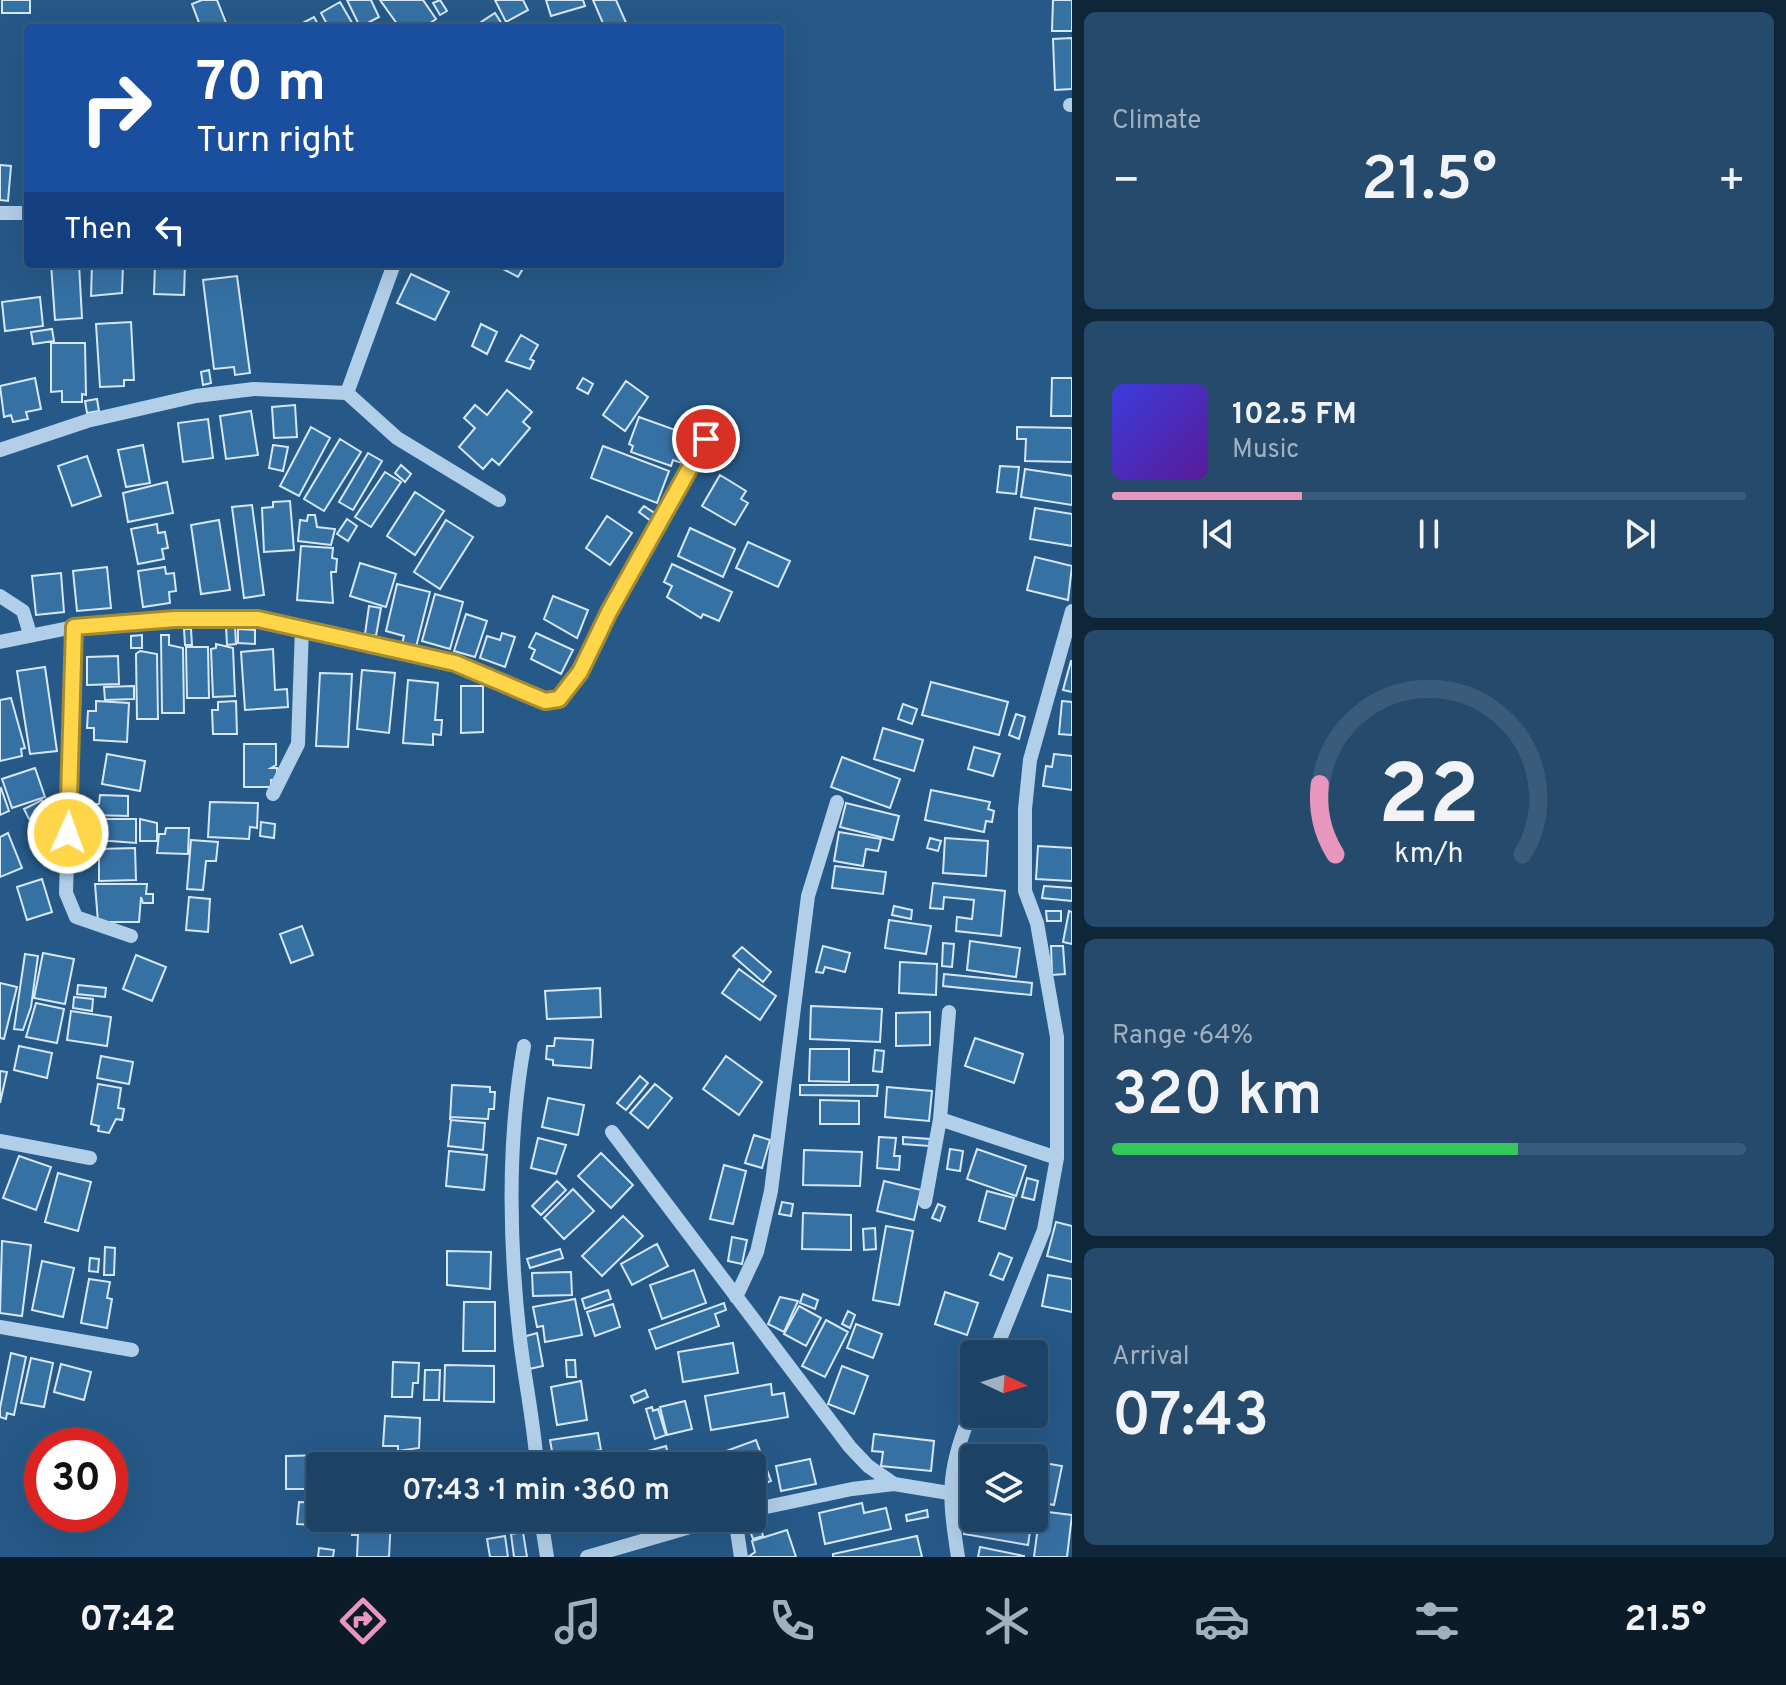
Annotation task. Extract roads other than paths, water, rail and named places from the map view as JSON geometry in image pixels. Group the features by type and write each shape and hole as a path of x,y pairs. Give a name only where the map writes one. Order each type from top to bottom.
{"street":[{"path":"0,213 24,213"},
{"path":"347,393 393,268"},
{"path":"0,450 87,421 196,396 254,389 347,393 397,438 499,500"},
{"path":"0,642 74,627 229,617 302,627 455,663 545,701 559,699 580,672 609,612 706,439"},
{"path":"0,596 23,611 30,634"},
{"path":"1000,1340 1044,1230 1057,1158 1057,1037 1037,923 1025,891 1025,809 1030,760 1072,611"},
{"path":"74,627 66,893 76,917 131,936"},
{"path":"273,794 298,744 302,627"},
{"path":"736,1297 757,1252 771,1191 808,896 837,802"},
{"path":"925,1202 940,1119 949,1012"},
{"path":"524,1046 513,1106 510,1158 520,1340 531,1397 536,1452"},
{"path":"940,1119 1057,1158"},
{"path":"612,1132 850,1447 868,1466 894,1484"},
{"path":"0,1141 90,1158"},
{"path":"0,1327 132,1350"},
{"path":"958,1557 949,1493 958,1445 965,1428"},
{"path":"766,1507 852,1489 894,1484 949,1493"},
{"path":"543,1532 547,1557"},
{"path":"587,1557 673,1532"},
{"path":"737,1532 741,1557"}]}
